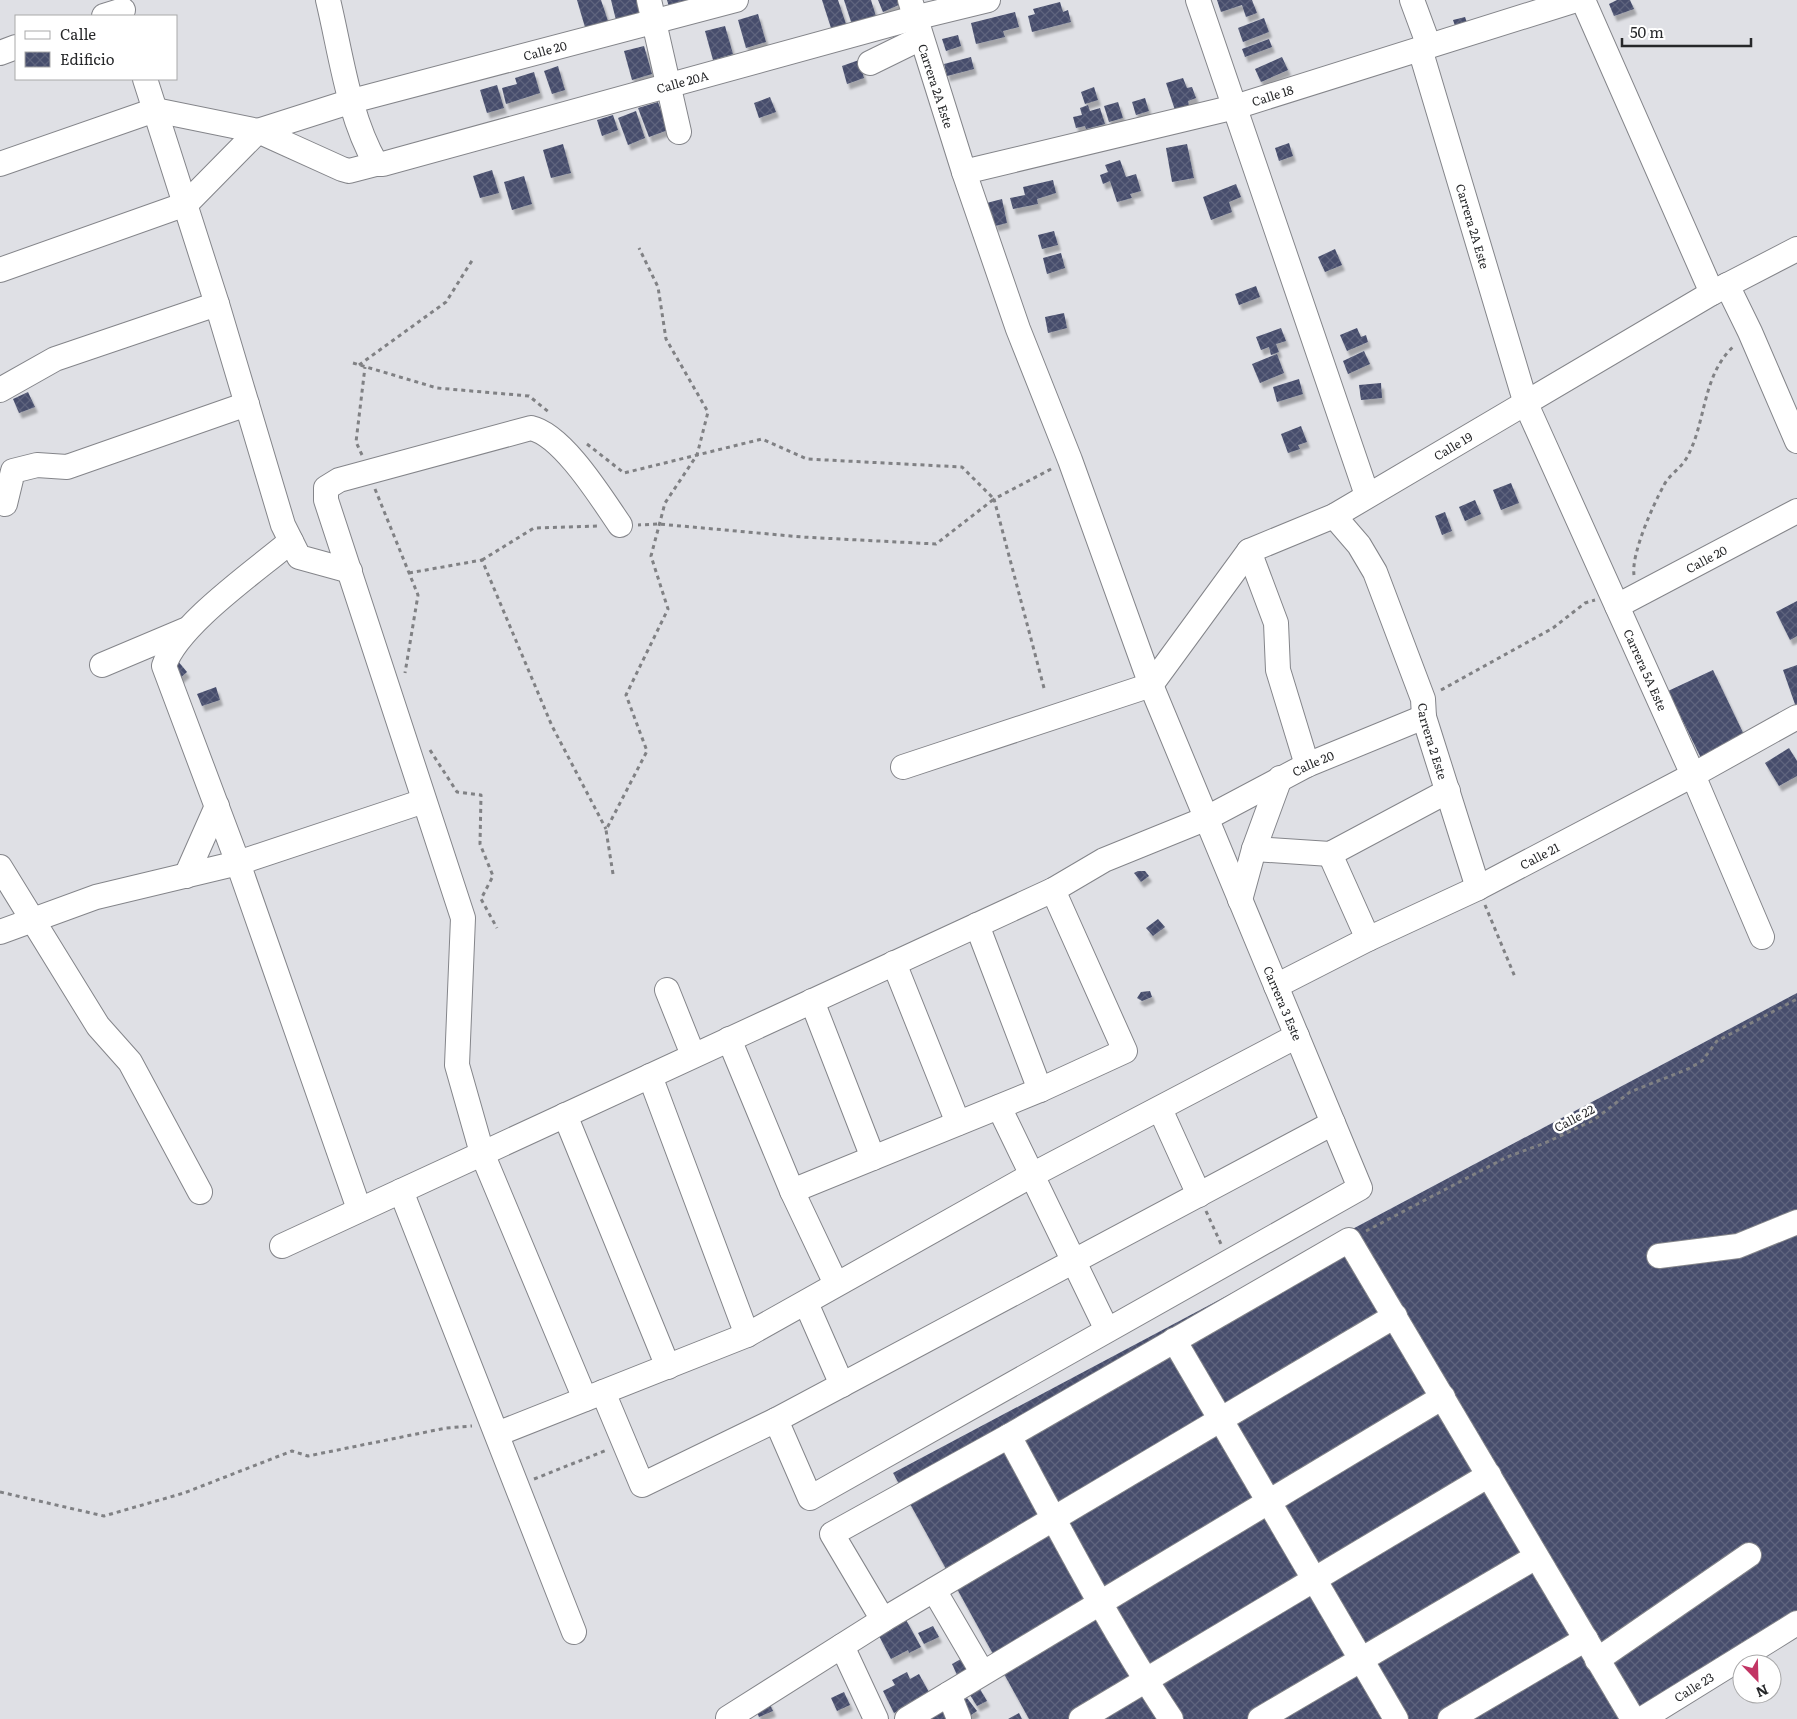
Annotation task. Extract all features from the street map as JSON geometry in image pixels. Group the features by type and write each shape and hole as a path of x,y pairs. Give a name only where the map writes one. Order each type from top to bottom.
{"street":[{"path":"328,0 352,101 367,148 376,164"},
{"name":"Calle 20","path":"258,131 652,11 736,0"},
{"name":"Calle 20A","path":"155,110 258,131 349,171 383,164 988,0"},
{"path":"1198,0 1368,495"},
{"name":"Carrera 2A Este","path":"1412,0 1526,404"},
{"name":"Calle 18","path":"964,172 1235,107 1576,0"},
{"path":"1583,0 1720,289 1750,332 1797,441"},
{"path":"652,11 680,132"},
{"path":"870,63 915,19"},
{"name":"Carrera 2A Este","path":"915,19 964,172 1018,329 1070,460"},
{"path":"0,53 15,47"},
{"path":"145,80 217,304 283,525 299,557 350,571"},
{"path":"0,164 155,110"},
{"path":"0,270 186,204 258,131"},
{"name":"Calle 19","path":"1249,551 1334,516 1720,289 1797,249"},
{"path":"0,390 54,359 217,304"},
{"path":"5,504 13,471 37,464 66,468 247,404"},
{"name":"Carrera 5A Este","path":"1526,404 1622,599 1693,775 1762,937"},
{"path":"620,526 584,472 542,430 531,428 339,480 326,488 326,500 462,918 457,1065 482,1153 594,1396 624,1444 642,1485 776,1420 1333,1123"},
{"name":"Carrera 3 Este","path":"1070,460 1150,685 1360,1188 1230,1263"},
{"name":"Calle 20","path":"1622,599 1797,511"},
{"name":"Carrera 2 Este","path":"1334,516 1359,545 1375,572 1424,708 1478,888"},
{"path":"291,541 185,630 164,666 238,863 359,1209"},
{"path":"903,767 1150,685 1249,551"},
{"path":"1249,551 1276,623 1278,670 1306,765"},
{"path":"102,664 185,630"},
{"name":"Calle 20","path":"282,1246 1053,890 1104,860 1206,819 1280,778 1424,708"},
{"name":"Calle 21","path":"1276,986 1368,939 1478,888 1693,775 1797,716"},
{"path":"1240,900 1254,850 1280,778"},
{"path":"1254,850 1330,854 1448,791"},
{"path":"0,932 96,898 238,863 424,801"},
{"path":"186,876 217,806"},
{"path":"1330,854 1368,939"},
{"path":"0,866 98,1026 130,1062 200,1192"},
{"path":"792,1191 1040,1090 1125,1051 1053,890"},
{"path":"977,925 1040,1090"},
{"path":"894,963 958,1123"},
{"path":"667,990 693,1055"},
{"path":"812,1000 874,1158"},
{"path":"495,1429 594,1396 747,1335 1032,1175 1297,1036"},
{"path":"729,1039 792,1191 836,1284"},
{"path":"650,1076 747,1335"},
{"path":"999,1107 1107,1330"},
{"path":"1160,1109 1199,1195"},
{"path":"565,1115 668,1366"},
{"path":"401,1191 574,1632"},
{"path":"1659,1256 1738,1246 1797,1222"},
{"path":"883,1620 832,1534 1009,1436 1350,1240 1633,1719"},
{"path":"776,1420 810,1498 1107,1330 1230,1263"},
{"path":"806,1303 842,1385"},
{"path":"728,1718 883,1620 1395,1316"},
{"path":"1174,1340 1396,1719"},
{"path":"908,1719 982,1672 1443,1397"},
{"path":"1009,1436 1100,1602 1145,1680 1171,1719"},
{"path":"1080,1719 1489,1475"},
{"path":"1597,1660 1749,1555"},
{"path":"1260,1719 1536,1557"},
{"path":"934,1590 982,1672"},
{"name":"Calle 23","path":"1642,1719 1797,1623"},
{"path":"1450,1719 1586,1639"},
{"path":"842,1646 876,1719"},
{"path":"949,1694 959,1719"}],"path":[{"path":"606,830 646,750 626,695 668,609 651,556 664,503 697,455 708,412 666,339 658,287 639,248"},
{"path":"359,365 446,302 473,260"},
{"path":"1424,708 1554,628 1585,603 1622,599 1637,549 1664,484 1686,459 1697,429 1704,399 1724,355 1750,332"},
{"path":"353,363 437,388 529,396 551,414"},
{"path":"365,367 356,442 418,595 403,682"},
{"path":"580,438 624,473 762,439 807,459 962,466 994,499 1044,688"},
{"path":"409,573 482,560 534,528 659,524 802,537 936,544 994,499 1070,460"},
{"path":"482,560 552,726 606,830 614,874"},
{"path":"426,743 457,792 482,794 480,844 493,876 481,899 497,928"},
{"path":"1478,888 1515,977"},
{"name":"Calle 22","path":"1350,1240 1507,1157 1545,1143 1594,1120 1630,1092 1688,1069 1702,1060 1717,1041 1797,998"},
{"path":"1199,1195 1230,1263"},
{"path":"0,1492 104,1516 184,1493 292,1452 308,1456 446,1428 495,1429"},
{"path":"517,1486 624,1444"}],"building":[{"path":"577,0 601,0 610,27 587,34"},
{"path":"611,0 640,0 645,15 617,24"},
{"path":"667,0 690,0 669,7"},
{"path":"822,0 838,0 847,27 832,31"},
{"path":"844,0 871,0 878,23 854,31"},
{"path":"878,0 899,0 901,4 883,12"},
{"path":"1217,0 1252,0 1257,13 1246,17 1242,5 1221,12"},
{"path":"1617,0 1630,0 1634,9 1614,16 1609,4"},
{"path":"1060,2 1063,12 1068,10 1071,22 1032,32 1028,16 1035,14 1033,9"},
{"path":"1015,12 1019,27 1003,31 1005,37 976,44 971,23"},
{"path":"758,14 766,42 746,48 738,20"},
{"path":"1465,17 1470,31 1458,35 1453,20"},
{"path":"1264,18 1269,32 1243,42 1238,28"},
{"path":"725,26 733,54 713,60 705,31"},
{"path":"958,35 961,46 946,51 942,39"},
{"path":"1269,39 1272,47 1245,57 1242,49"},
{"path":"644,46 652,74 632,80 624,51"},
{"path":"971,57 974,69 947,76 944,64"},
{"path":"1282,57 1288,70 1261,82 1255,69"},
{"path":"859,60 864,78 847,84 842,66"},
{"path":"558,66 565,90 552,94 544,71"},
{"path":"534,72 540,93 506,104 502,88 517,84 515,78"},
{"path":"1183,78 1187,88 1192,87 1196,98 1188,101 1189,106 1175,110 1166,83"},
{"path":"497,85 504,108 487,113 480,90"},
{"path":"1094,87 1098,100 1085,104 1081,92"},
{"path":"770,97 776,112 759,118 754,103"},
{"path":"1145,98 1149,111 1136,115 1132,102"},
{"path":"658,102 668,130 649,137 638,108"},
{"path":"1118,102 1123,118 1109,122 1104,106"},
{"path":"1088,105 1090,111 1100,108 1105,124 1086,129 1085,126 1076,128 1073,117 1082,115 1080,108"},
{"path":"636,111 645,138 628,145 618,118"},
{"path":"613,115 618,130 602,136 597,120"},
{"path":"1289,143 1293,156 1279,161 1275,148"},
{"path":"563,144 571,173 551,178 543,150"},
{"path":"1187,144 1194,178 1172,182 1166,148"},
{"path":"1120,160 1126,177 1136,174 1141,191 1130,194 1132,198 1117,202 1110,181 1103,184 1100,175 1108,172 1105,165"},
{"path":"492,170 499,193 480,198 473,176"},
{"path":"524,176 532,204 512,210 504,182"},
{"path":"1053,180 1056,193 1037,199 1038,204 1013,209 1010,198 1025,195 1023,187"},
{"path":"1236,184 1241,197 1229,202 1232,212 1211,220 1203,197"},
{"path":"1002,199 1007,223 995,226 992,214 981,216 979,205"},
{"path":"1054,231 1058,245 1042,249 1038,235"},
{"path":"1335,249 1342,265 1325,272 1318,257"},
{"path":"1061,253 1065,268 1047,274 1043,258"},
{"path":"1256,286 1260,297 1239,305 1235,294"},
{"path":"1064,313 1067,328 1048,333 1045,317"},
{"path":"1281,328 1286,341 1276,344 1279,352 1271,355 1269,347 1261,350 1256,337"},
{"path":"1357,328 1361,337 1366,335 1368,342 1347,351 1340,335"},
{"path":"1364,351 1370,364 1348,374 1343,361"},
{"path":"1277,354 1284,373 1260,383 1252,364"},
{"path":"1299,379 1303,394 1277,402 1273,387"},
{"path":"1381,383 1382,398 1361,400 1359,385"},
{"path":"28,392 35,407 19,413 13,399"},
{"path":"1301,426 1307,442 1298,445 1300,449 1288,453 1281,434"},
{"path":"1511,483 1519,503 1501,510 1493,490"},
{"path":"1475,500 1481,514 1465,521 1459,507"},
{"path":"1445,512 1452,531 1442,535 1435,516"},
{"path":"1797,601 1797,636 1790,640 1776,612"},
{"path":"177,660 187,672 179,679 169,667"},
{"path":"1797,665 1797,710 1783,670"},
{"path":"1713,670 1747,741 1703,762 1668,691"},
{"path":"216,687 220,700 202,706 197,694"},
{"path":"1789,748 1797,761 1797,776 1779,786 1765,763"},
{"path":"1145,871 1149,876 1141,882 1134,873"},
{"path":"1158,919 1165,927 1153,936 1146,928"},
{"path":"1150,991 1152,997 1142,1001 1137,998 1141,992"},
{"path":"1797,993 1797,1628 1752,1654 1732,1654 1732,1665 1638,1719 1029,1719 893,1473"},
{"path":"905,1618 921,1647 909,1653 908,1650 891,1659 879,1636 893,1629 891,1626"},
{"path":"933,1626 939,1637 924,1644 918,1633"},
{"path":"961,1659 974,1669 958,1677 952,1664"},
{"path":"907,1672 910,1679 919,1674 930,1694 894,1713 883,1691 895,1685 892,1680"},
{"path":"980,1689 987,1701 977,1706 970,1695"},
{"path":"844,1692 850,1705 837,1711 831,1698"},
{"path":"967,1698 977,1711 968,1717 959,1704"},
{"path":"768,1700 773,1711 759,1717 754,1705"},
{"path":"942,1708 948,1719 922,1719"},
{"path":"1019,1713 1022,1719 1008,1719"}]}
